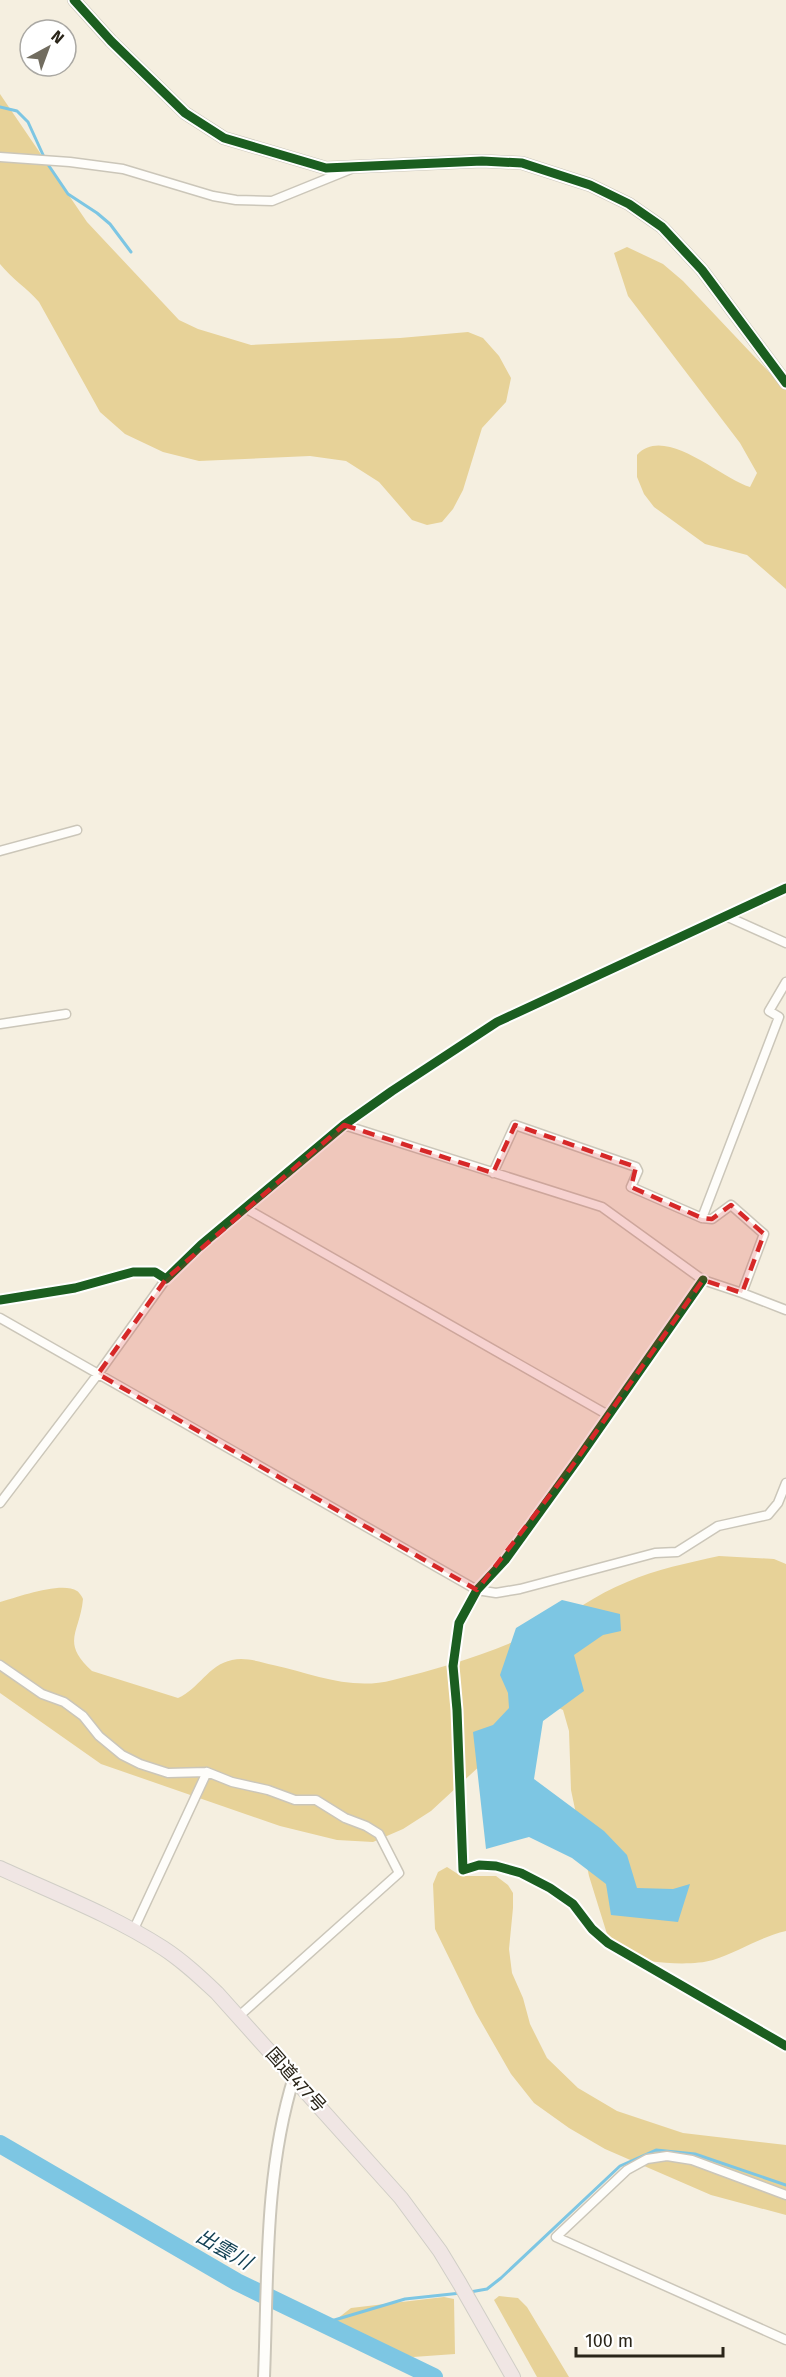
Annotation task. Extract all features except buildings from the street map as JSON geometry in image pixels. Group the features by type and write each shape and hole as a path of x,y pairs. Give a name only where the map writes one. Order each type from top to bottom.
{"highway":[{"name":"国道477号","path":"0,1868 133,1931 164,1948 192,1969 239,2016 401,2198 440,2251 513,2377"}],"street":[{"path":"74,0 111,41 185,113 224,138 326,168 351,169 482,161 522,163 590,185 629,204 662,226 702,270 786,384"},
{"path":"0,157 70,162 123,169 213,196 236,200 272,201 351,169"},
{"path":"0,851 77,830"},
{"path":"0,1503 98,1374 166,1279 201,1245 344,1125 497,1022 728,917 786,888"},
{"path":"728,917 786,943"},
{"path":"702,1218 779,1017 769,1011 786,982"},
{"path":"0,1024 66,1014"},
{"path":"344,1125 602,1207 703,1280 786,1310"},
{"path":"493,1173 515,1125 636,1167 638,1171 631,1187 702,1218 712,1219 731,1205 764,1234 742,1293"},
{"path":"245,1208 608,1415"},
{"path":"0,1300 75,1288 133,1272 155,1272 166,1279"},
{"path":"703,1280 505,1560 477,1590 459,1623 453,1666 464,1870 479,1865 496,1866 521,1873 550,1888 573,1904 592,1929 608,1942 786,2046"},
{"path":"0,1318 477,1590 496,1593 520,1589 655,1553 677,1552 718,1526 768,1515 778,1503 786,1483"},
{"path":"0,1665 42,1694 64,1702 83,1716 99,1736 122,1755 140,1764 168,1773 207,1772 232,1782 268,1790 295,1800 316,1800 345,1818 379,1834 399,1873 239,2016"},
{"path":"133,1931 207,1772"},
{"path":"264,2377 272,2200 284,2110 294,2077"},
{"path":"786,2194 692,2160 667,2156 647,2158 627,2170 556,2237 786,2340"}],"highlighted area":[{"path":"344,1125 493,1173 515,1125 636,1167 631,1187 702,1218 712,1219 731,1205 764,1234 742,1293 703,1280 570,1469 477,1590 98,1374 166,1279"}],"shaded area":[{"path":"0,94 87,222 179,320 198,329 251,345 400,338 468,332 483,338 499,356 511,378 506,402 482,428 463,490 453,509 442,522 427,525 412,520 379,482 346,461 310,456 199,461 163,452 125,434 100,412 39,302 0,264"},
{"path":"627,247 663,264 683,281 786,390 786,589 747,555 705,544 654,507 644,494 637,477 637,455 649,447 662,446 677,449 750,487 757,473 740,443 628,296 614,253"},
{"path":"719,1556 774,1559 786,1564 786,1931 722,1957 703,1962 667,1963 621,1956 607,1934 589,1876 571,1790 569,1731 563,1710 548,1703 431,1811 403,1829 373,1842 337,1840 280,1826 101,1764 0,1693 0,1602 40,1591 70,1588 82,1596 74,1644 82,1661 92,1671 178,1698 192,1689 216,1667 237,1659 258,1661 347,1682 362,1684 393,1680 504,1646 638,1577"},
{"path":"447,1867 461,1876 496,1876 508,1885 513,1893 509,1949 512,1973 523,1998 530,2024 547,2058 578,2088 617,2111 683,2133 786,2145 786,2215 711,2195 605,2149 569,2128 534,2103 511,2074 476,2013 435,1929 433,1884 438,1872"},
{"path":"499,2296 518,2298 527,2307 569,2377 537,2377 494,2300"},
{"path":"444,2297 454,2299 455,2354 413,2357 394,2351 333,2322 351,2308"}],"water":[{"path":"562,1600 620,1614 621,1631 603,1635 574,1655 584,1691 543,1721 534,1779 604,1831 627,1855 637,1888 673,1889 690,1884 678,1922 611,1915 606,1884 572,1858 529,1837 486,1849 473,1732 493,1725 509,1708 508,1693 500,1675 516,1628"}],"waterway":[{"path":"0,107 17,111 28,122 44,157"},
{"path":"47,163 68,194 110,224 131,252"},
{"name":"出雲川","path":"0,2144 237,2282 434,2377"},
{"path":"470,2292 487,2289 501,2278 620,2166 656,2150 695,2154 786,2185"},
{"path":"321,2324 405,2299 461,2293"}],"cycle path":[{"path":"74,0 111,41 185,113 224,138 326,168 482,161 522,163 590,185 629,204 662,227 702,270 786,383"},
{"path":"0,1300 75,1288 133,1272 155,1272 166,1279 201,1245 344,1125 497,1022 786,888"},
{"path":"703,1280 505,1560 477,1590 459,1623 453,1666 457,1710 463,1870 479,1865 496,1866 521,1873 550,1888 573,1904 592,1929 608,1943 786,2046"}]}
